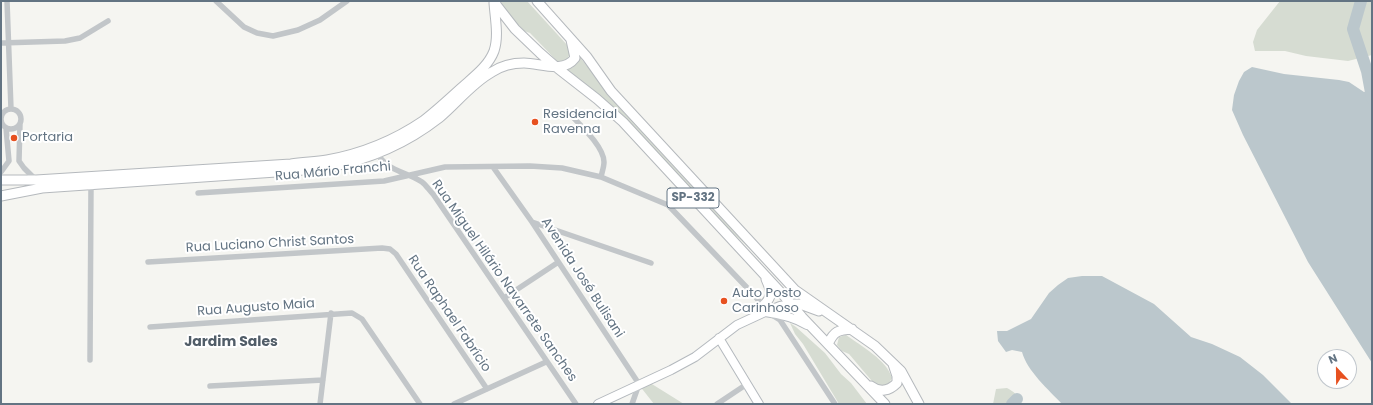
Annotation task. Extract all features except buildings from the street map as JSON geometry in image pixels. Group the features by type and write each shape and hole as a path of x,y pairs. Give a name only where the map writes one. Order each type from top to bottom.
{"main road":[{"name":"SP-332","path":"537,1 586,57 611,91 795,290 875,346 901,371 919,404"},
{"name":"SP-332","path":"494,2 515,29 556,67 597,98 622,122 885,404"},
{"path":"1,196 42,188 291,171 329,167 362,159 422,121 445,103 486,64 494,51 497,38 494,2"},
{"path":"1,180 36,180 291,164 327,160 358,152 376,150 418,133 441,116 480,80 491,72 512,64 524,63 556,67 566,66 572,63 575,58 571,40"},
{"path":"524,63 579,85"},
{"path":"764,274 771,293 764,309"},
{"path":"791,304 800,304 828,313"},
{"path":"828,344 834,333 852,329"},
{"path":"861,379 874,388 880,390 892,388 897,383 897,376 893,363"}],"street":[{"path":"7,1 12,109"},
{"path":"216,1 244,27 257,33 273,36 298,30 320,20 347,1"},
{"path":"1,43 65,41 80,38 108,21"},
{"path":"1,172 9,161 6,128 1,119 5,112 12,109"},
{"path":"12,109 20,114 21,117 19,160 24,168 36,180"},
{"path":"568,112 603,153 604,162 601,177"},
{"path":"6,128 12,129 20,124"},
{"name":"Rua Miguel Hilário Navarrete Sanches","path":"376,150 381,159 388,165 395,170 422,182 433,194 576,404"},
{"path":"9,161 19,160"},
{"name":"Rua Mário Franchi","path":"198,193 384,181 445,167 530,166 562,168 601,177 668,205 764,309 780,320 835,404"},
{"name":"Avenida José Bulisani","path":"493,167 532,222 557,263 639,384"},
{"path":"90,360 91,185"},
{"path":"532,222 651,264"},
{"name":"Rua Luciano Christ Santos","path":"148,262 382,248 387,248 393,251"},
{"name":"Rua Raphael Fabrício","path":"393,251 487,389"},
{"path":"504,298 557,263"},
{"path":"598,404 671,370 695,357 737,325 764,309 791,304"},
{"path":"764,309 800,321 814,329"},
{"path":"320,404 331,313"},
{"name":"Rua Augusto Maia","path":"150,327 331,313 352,313 362,319 420,404"},
{"path":"719,338 759,404"},
{"path":"454,404 546,362"},
{"path":"210,386 323,380"},
{"path":"632,404 639,384"},
{"path":"717,404 747,384"}],"shaded area":[{"path":"502,1 527,1 568,46 571,52 566,61 557,61 530,33 521,30 507,15 501,3"},
{"path":"1280,1 1372,1 1372,55 1348,61 1306,56 1285,51 1255,51 1253,42 1257,30"},
{"path":"579,56 625,114 749,248 723,224 610,105 565,71 573,67"},
{"path":"1252,67 1284,74 1339,80 1349,82 1364,92 1372,90 1372,363 1308,262 1243,135 1232,110 1234,95 1239,81 1244,72"},
{"path":"1102,276 1154,304 1191,337 1212,344 1240,357 1263,375 1292,404 1062,404 1033,373 1022,352 1012,350 1006,352 998,341 997,331 1007,331 1031,319 1049,293 1058,285 1068,278"},
{"path":"790,323 825,353 867,404 839,404 803,344 795,334"},
{"path":"846,335 873,354 885,365 892,378 888,385 877,387 849,354 842,351 837,345 839,337"},
{"path":"647,381 684,404 654,404 639,385"},
{"path":"1007,388 1014,392 1020,401 1020,404 993,404 996,389"}],"waterway":[{"path":"1361,1 1353,29 1367,71 1372,98"},
{"path":"1012,404 1017,399"}],"place":[{"name":"Residencial Ravenna","path":"535,122"},
{"name":"Portaria","path":"14,138"},
{"name":"Auto Posto Carinhoso","path":"724,301"}],"district":[{"name":"Jardim Sales","path":"231,342"}]}
